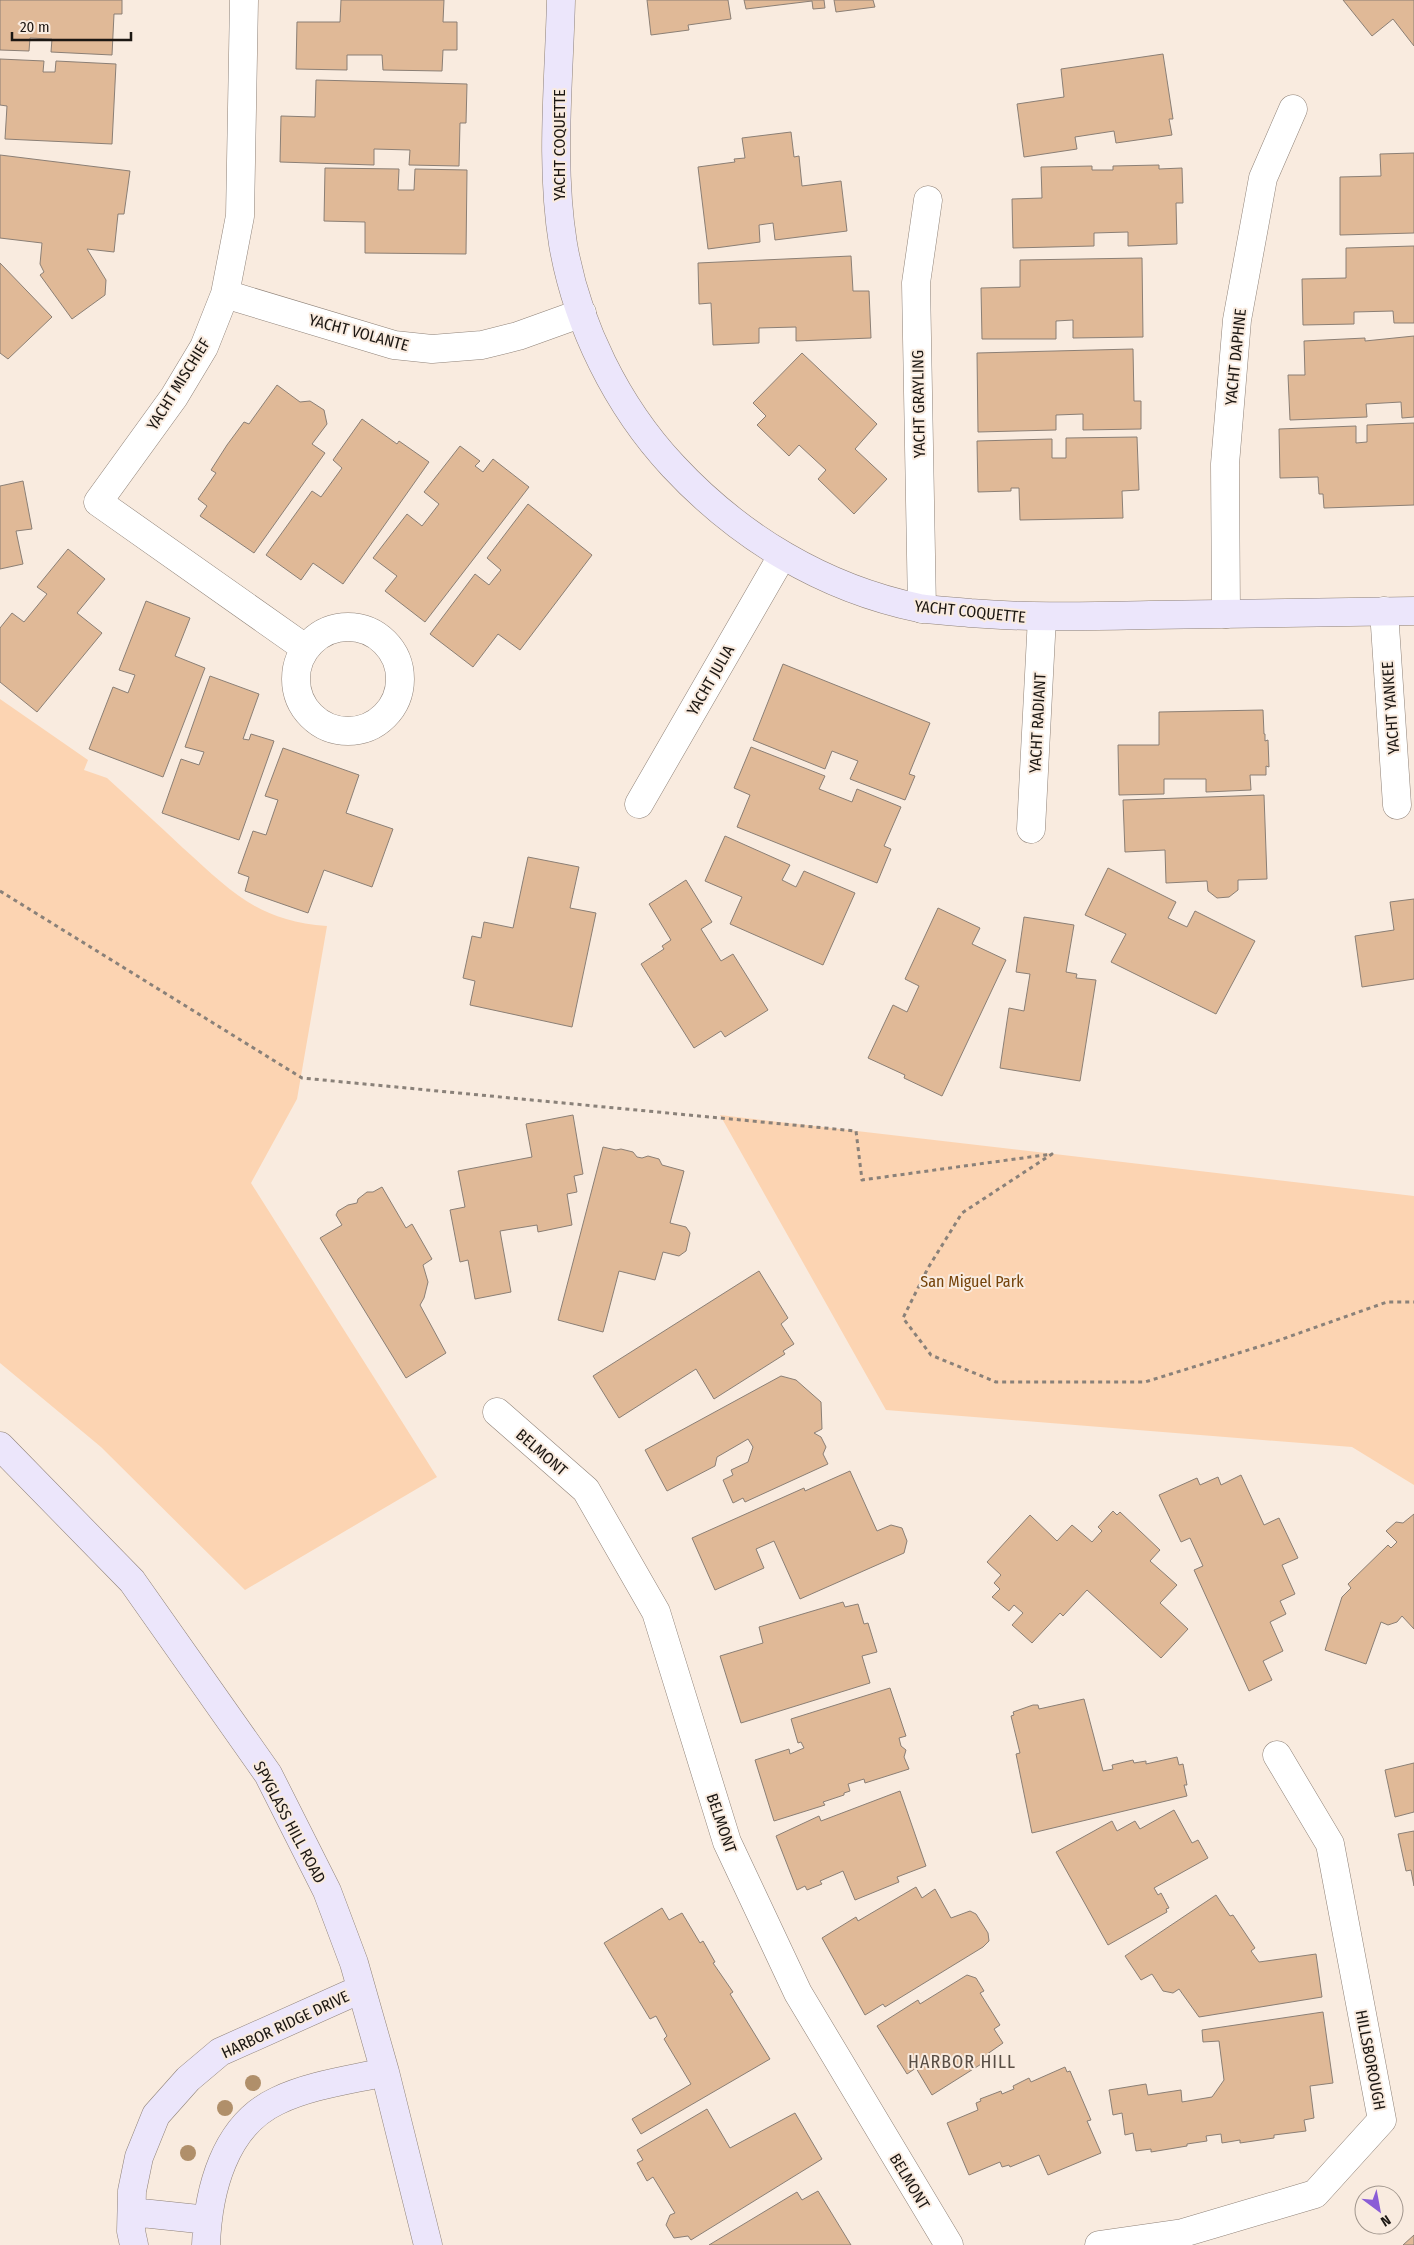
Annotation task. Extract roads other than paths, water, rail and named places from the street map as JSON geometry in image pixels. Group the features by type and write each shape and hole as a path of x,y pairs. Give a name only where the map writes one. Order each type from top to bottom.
{"street":[{"name":"YACHT MISCHIEF","path":"244,0 240,216 225,294 204,347 174,397 98,502 305,648"},
{"name":"YACHT COQUETTE","path":"561,0 556,173 563,244 582,313 612,381 652,443 703,498 761,543 782,556 873,596 922,609 1042,617 1414,611"},
{"name":"YACHT DAPHNE","path":"1226,614 1225,464 1237,320 1263,178 1293,108"},
{"name":"YACHT GRAYLING","path":"922,609 916,283 928,200"},
{"name":"YACHT VOLANTE","path":"225,294 394,345 432,349 482,345 518,336 582,313"},
{"name":"YACHT JULIA","path":"638,804 782,556"},
{"name":"YACHT YANKEE","path":"1384,611 1397,805"},
{"name":"YACHT RADIANT","path":"1031,829 1042,617"},
{"name":"BELMONT","path":"497,1412 586,1490 656,1612 726,1842 798,1994 949,2245"},
{"name":"SPYGLASS HILL ROAD","path":"0,1446 132,1581 268,1774 327,1891 361,1988 385,2072 428,2245"},
{"name":"HILLSBOROUGH","path":"1099,2245 1184,2239 1315,2194 1382,2120 1330,1844 1276,1755"},
{"name":"HARBOR RIDGE DRIVE","path":"134,2245 131,2231 132,2191 139,2157 156,2115 188,2079 220,2052 361,1988"},
{"path":"132,2212 207,2233 216,2180 233,2138 254,2117 276,2101 302,2092 385,2072"}],"district":[{"name":"HARBOR HILL","path":"962,2062"}],"park label":[{"name":"San Miguel Park","path":"972,1281"}]}
